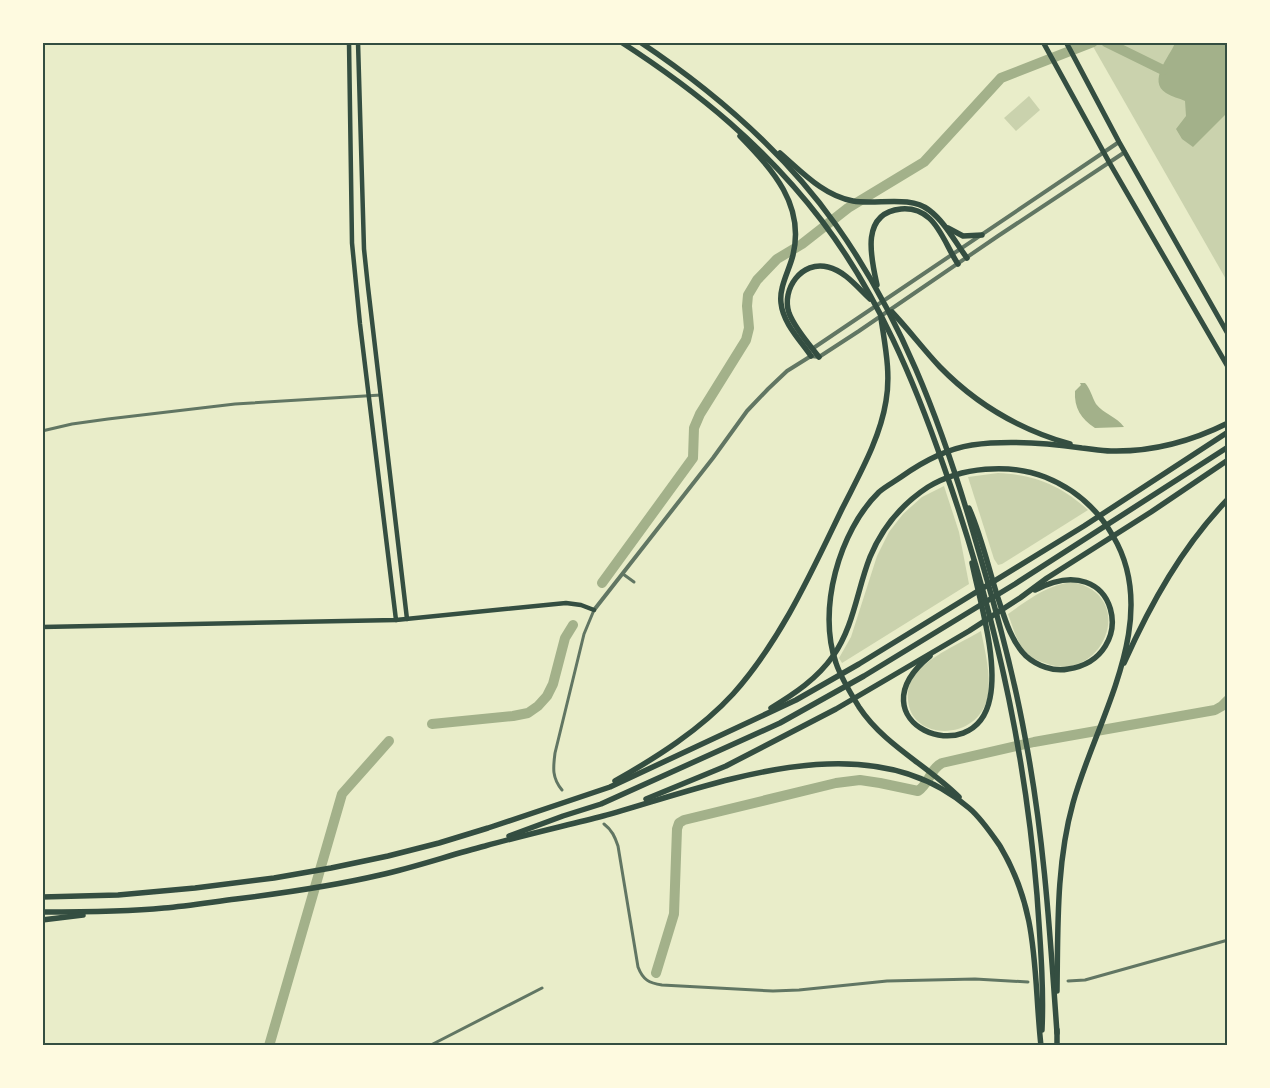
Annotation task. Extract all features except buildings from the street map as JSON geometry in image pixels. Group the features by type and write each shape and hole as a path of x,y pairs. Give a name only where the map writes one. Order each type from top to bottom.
{"highway":[{"path":"622,42 701,98 735,126 767,157 821,220 880,311 922,406 966,532 991,622 1019,752 1038,905 1042,987 1041,1046"},
{"path":"640,42 707,90 812,180 829,192 852,201 916,203 928,209 944,226 967,258"},
{"path":"701,98 743,139 781,184 789,198 794,212 796,243 781,294 781,305 788,324 811,356"},
{"path":"733,112 773,150 828,214 887,306 920,378 959,485 999,620 1026,738 1047,904 1057,1033"},
{"path":"878,292 870,247 871,235 876,222 885,215 897,210 909,209 920,212 931,219 958,264"},
{"path":"944,226 963,236 982,235"},
{"path":"819,357 789,313 787,303 791,286 801,271 809,267 828,267 847,277 875,304"},
{"path":"887,306 940,367 984,405 1014,422 1055,440 1082,448"},
{"path":"594,793 648,762 691,732 712,714 750,674 788,615 864,466 882,420 887,400 888,377 880,311"},
{"path":"1041,1046 1032,933 1026,906 1008,860 997,841 970,808 940,779 882,734 858,706 836,663 829,611 832,587 840,554 860,516 880,492 919,464 945,452 971,445 1000,443 1112,451 1153,448 1188,440 1228,423"},
{"path":"42,897 118,895 176,890 313,872 439,843 594,793 650,769 796,700 859,664 1084,526 1228,432"},
{"path":"483,846 601,804 780,723 864,676 1016,584 1228,447"},
{"path":"604,815 726,766 836,708 969,631 1228,460"},
{"path":"745,724 801,689 832,658 848,629 876,544 897,512 926,488 954,476 978,470 1017,470 1043,476 1077,494 1094,508 1106,523 1125,559 1132,593 1131,625 1114,686"},
{"path":"959,485 973,517 1006,621 1018,646 1026,655 1034,662 1049,669 1063,670 1091,661 1102,652 1110,640 1112,628 1110,608 1105,598 1092,584 1074,579 1057,580 1020,598"},
{"path":"1057,1046 1058,936 1062,863 1073,803 1099,725 1142,623 1183,554 1205,524 1228,499"},
{"path":"942,646 912,674 905,687 903,697 904,708 913,722 941,737 949,737 966,731 983,717 991,692 991,660 966,532"},
{"path":"42,912 165,908 327,886 381,875 726,780 788,767 862,764 888,768 936,786 970,808"},
{"path":"42,920 118,911"}],"main road":[{"path":"349,42 352,243 359,316 396,620"},
{"path":"358,42 364,249 407,619"},
{"path":"1043,42 1109,162 1228,367"},
{"path":"1067,45 1119,142 1228,334"},
{"path":"42,627 396,620 566,603 581,605 594,610"}],"street":[{"path":"811,356 812,348 953,256 1119,142"},
{"path":"562,790 556,782 553,770 555,753 584,634 594,610 747,412 781,377 811,356 819,357 1125,152"},
{"path":"42,430 108,419 235,404 381,395"},
{"path":"623,574 634,582"},
{"path":"604,824 614,835 618,846 638,967 642,977 648,982 662,986 774,991 887,981 975,978 1008,982 1028,982"},
{"path":"1068,981 1085,980 1228,940"},
{"path":"429,1046 542,988"}],"shaded area":[{"path":"1091,43 1227,43 1227,281"},
{"path":"1175,43 1227,43 1227,113 1193,147 1182,139 1176,129 1186,116 1185,101 1166,93 1161,88 1159,82 1159,75"},
{"path":"1029,96 1040,110 1016,131 1004,118"},
{"path":"1080,383 1087,385 1099,407 1124,427 1095,428 1086,421 1077,408 1075,397 1075,391 1081,385"},
{"path":"998,473 1024,476 1046,483 1078,501 1088,510 998,565 994,559 968,477"},
{"path":"944,486 959,532 969,584 842,663 839,658 851,637 877,556 889,532 903,514 922,497"},
{"path":"1072,582 1093,590 1104,603 1108,619 1105,636 1097,651 1083,662 1065,667 1036,660 1021,646 1008,614 1054,586"},
{"path":"981,631 989,679 988,695 982,710 973,722 960,728 946,731 933,729 921,724 912,714 908,700 909,687 913,678 928,662"}],"waterway":[{"path":"602,583 693,458 694,428 700,414 746,340 749,328 748,295 757,280 777,259 802,244 848,208 924,162 1001,78 1093,42"},
{"path":"1106,42 1163,70"},
{"path":"432,724 513,716 528,713 538,706 547,696 553,684 565,638 573,625"},
{"path":"656,973 674,914 677,829 679,823 684,820 836,783 860,780 918,791 942,763 1034,742 1215,710 1228,700"},
{"path":"269,1046 342,794 389,741"}]}
